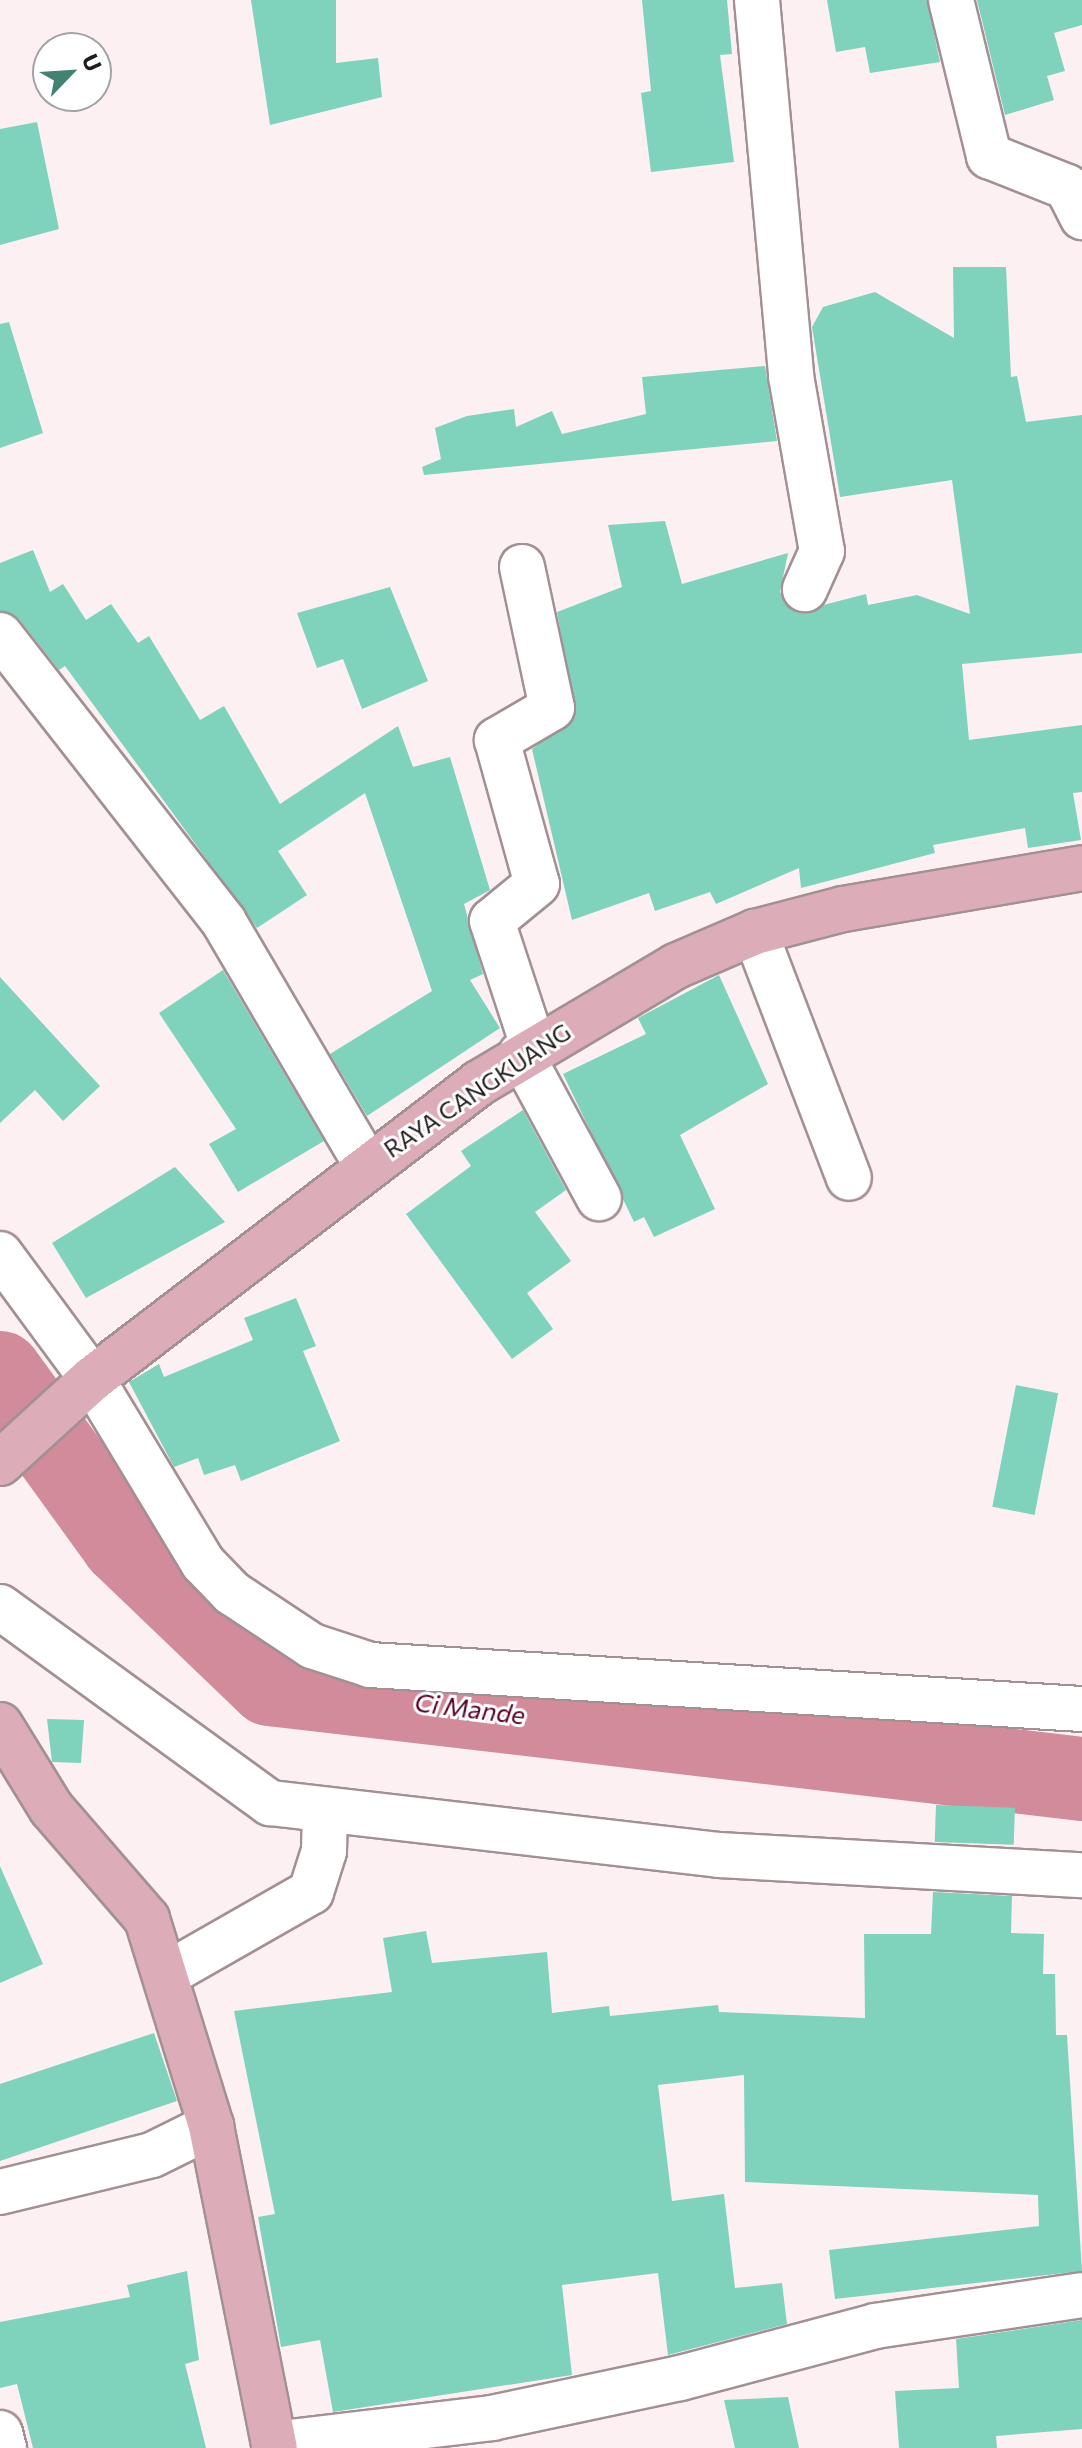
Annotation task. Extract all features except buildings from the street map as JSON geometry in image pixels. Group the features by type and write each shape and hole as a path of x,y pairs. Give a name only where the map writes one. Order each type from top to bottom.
{"main road":[{"name":"RAYA CANGKUANG","path":"0,1463 92,1379 367,1166 527,1050 755,932 1082,868"},
{"path":"0,1725 51,1808 147,1919 167,1974 211,2126 275,2446"}],"street":[{"path":"757,0 791,376 822,551 805,589"},
{"path":"951,0 989,156 1067,187 1082,217"},
{"path":"522,567 552,708 497,740 537,884 492,921 527,1050 599,1198"},
{"path":"0,635 224,922 367,1166"},
{"path":"755,932 849,1178"},
{"path":"0,1254 92,1379 203,1563 232,1593 312,1646 370,1665 1082,1709"},
{"path":"0,1607 270,1803 719,1855 1082,1875"},
{"path":"167,1974 311,1892 324,1851 325,1811"},
{"path":"0,2192 152,2155 211,2126"},
{"path":"275,2446 492,2418 680,2378 875,2326 1082,2295"},
{"path":"0,2433 4,2448"}],"waterway":[{"name":"Ci Mande","path":"0,1373 123,1543 270,1684 1082,1779"}]}
